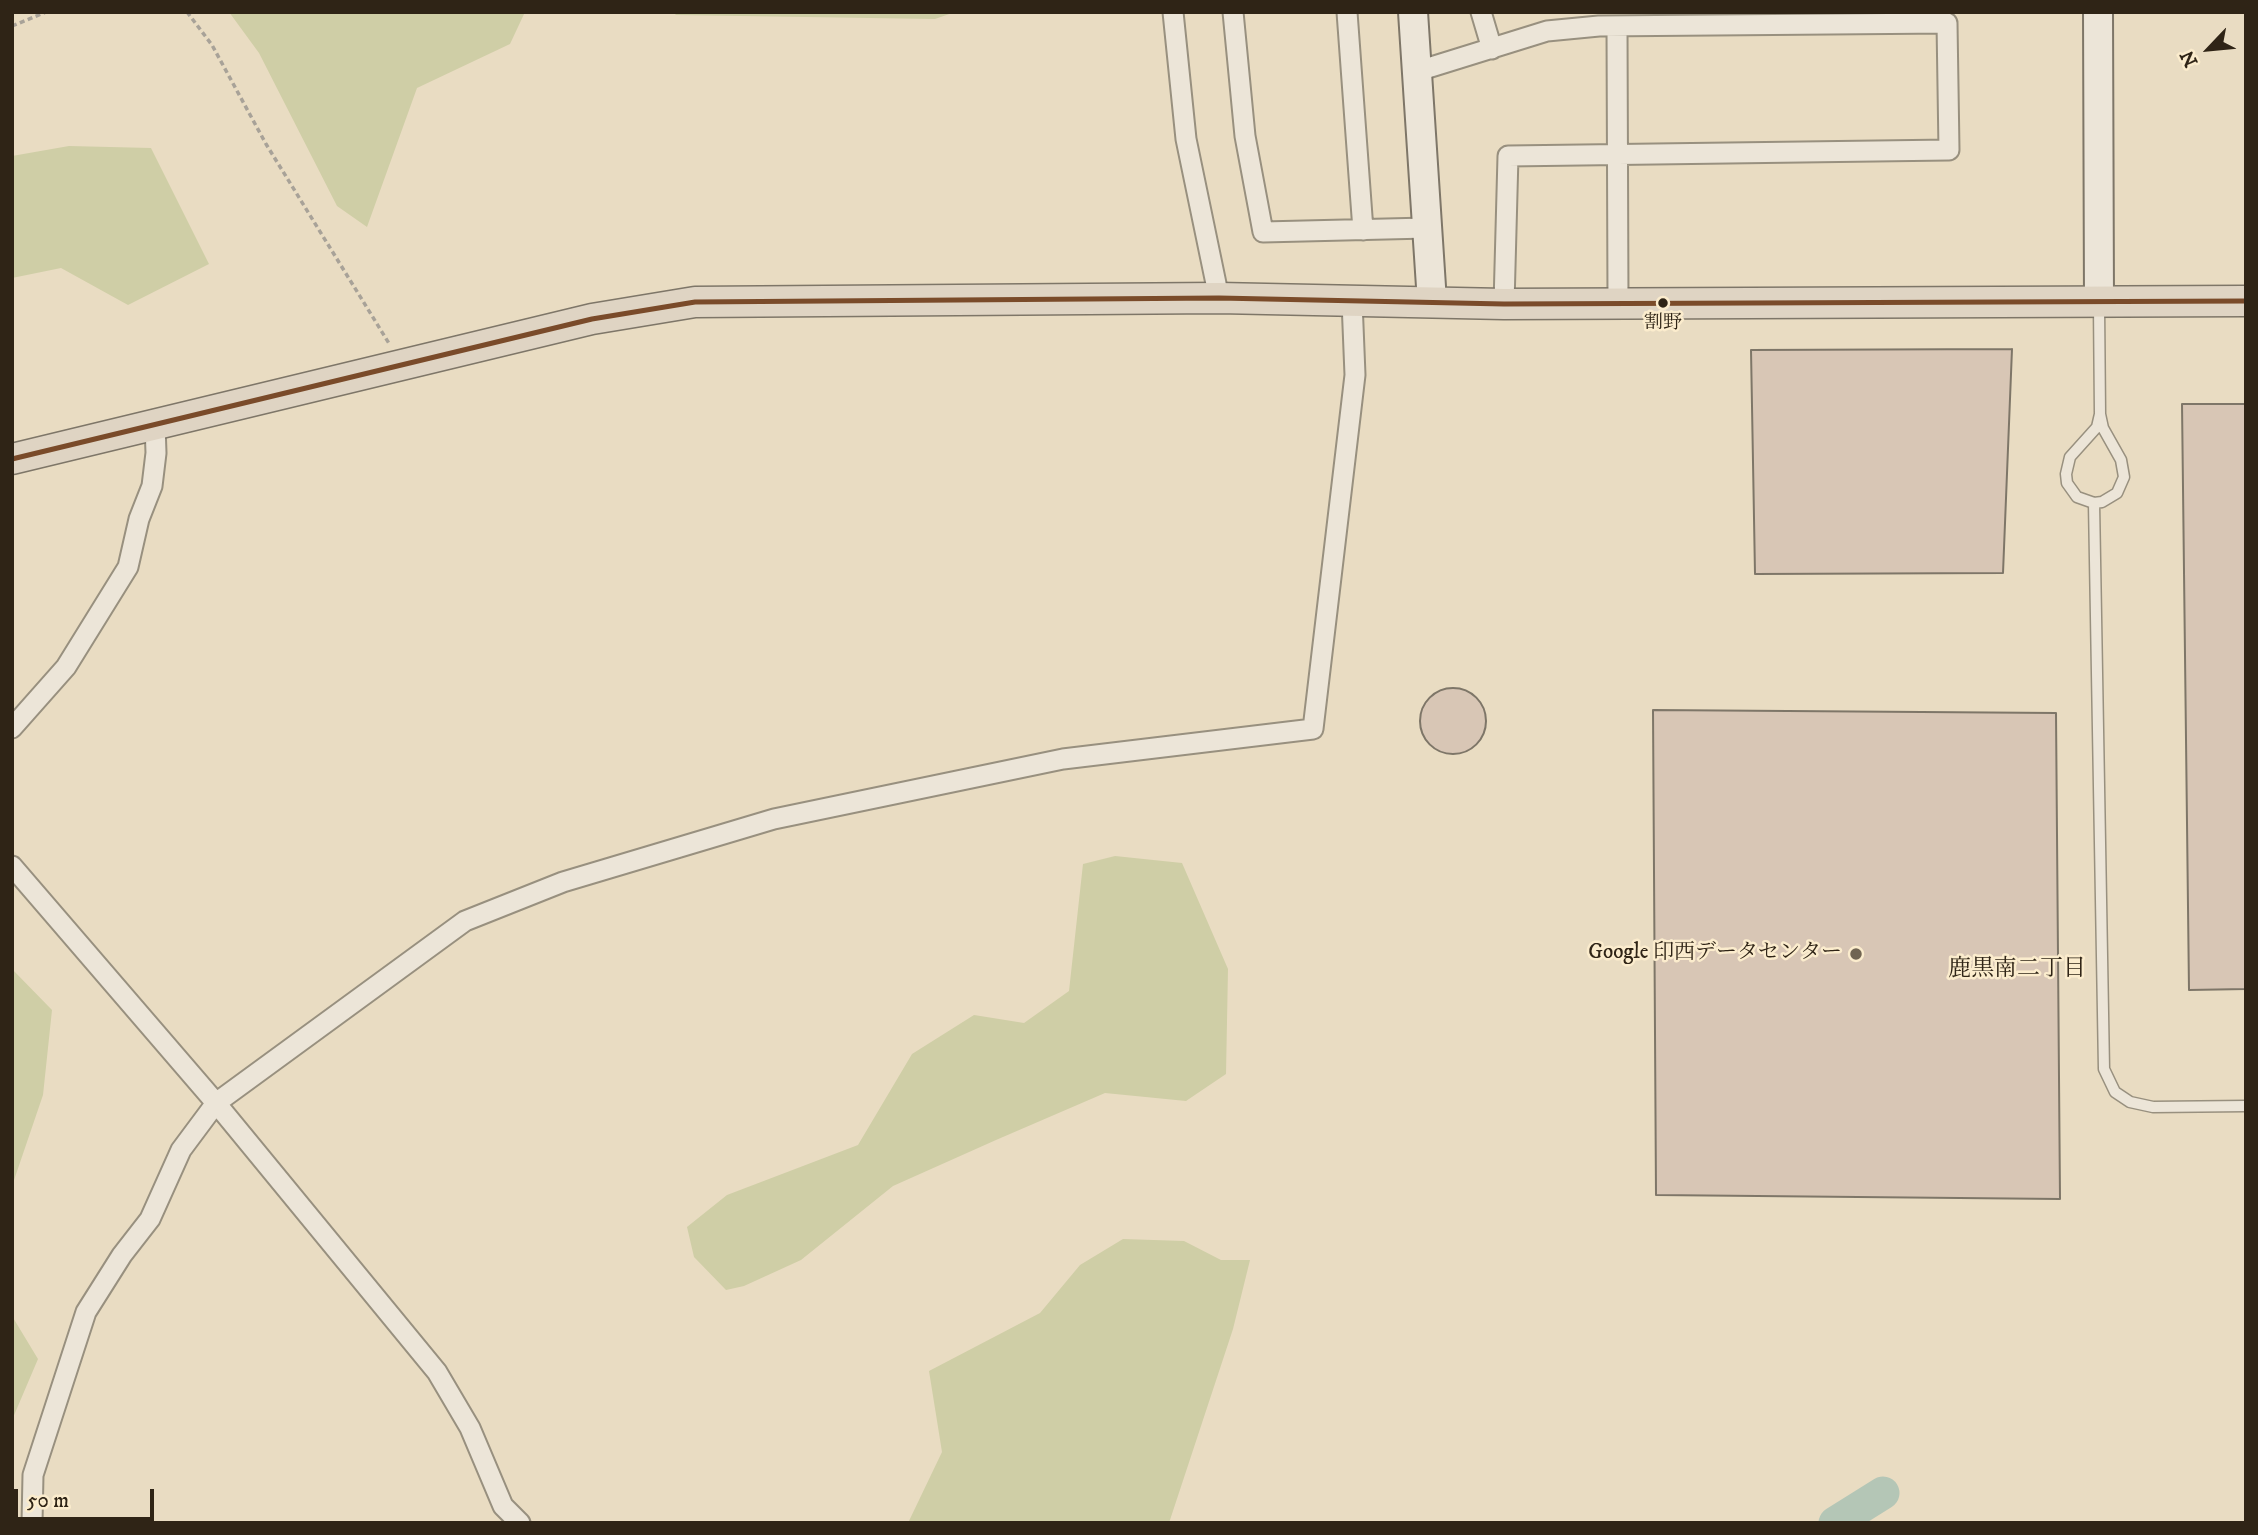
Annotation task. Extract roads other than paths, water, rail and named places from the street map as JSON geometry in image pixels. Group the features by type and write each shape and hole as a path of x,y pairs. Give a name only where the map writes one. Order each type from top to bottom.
{"main road":[{"path":"12,459 592,318 695,302 1219,298 1504,304 2246,301"}],"street":[{"path":"1173,12 1186,139 1219,298"},
{"path":"1233,12 1245,136 1263,232 1427,228"},
{"path":"1347,12 1363,230"},
{"path":"1413,12 1432,302"},
{"path":"1481,12 1492,49"},
{"path":"2098,12 2099,302"},
{"path":"1415,72 1547,31 1617,26 1947,23 1950,150 1508,156 1504,304"},
{"path":"1617,26 1618,303"},
{"path":"32,1523 33,1475 86,1312 122,1255 150,1219 181,1150 216,1103 466,921 563,882 774,819 1063,759 1313,729 1355,375 1352,301"},
{"path":"12,728 66,667 128,567 139,519 152,486 156,453 155,425"},
{"path":"12,866 216,1103 437,1372 470,1427 503,1506 520,1523"}],"lane":[{"path":"2099,302 2100,414 2097,427 2070,457 2066,474 2067,483 2077,497 2094,503 2110,498 2122,485 2124,477 2121,460 2106,435 2100,414"},
{"path":"2094,503 2104,1069 2115,1092 2130,1102 2153,1107 2246,1106"}],"waterway":[{"path":"1835,1523 1883,1493"}],"place":[{"name":"割野","path":"1663,303"},
{"name":"Google 印西データセンター","path":"1856,954"}],"district":[{"name":"鹿黒南二丁目","path":"2017,970"}]}
